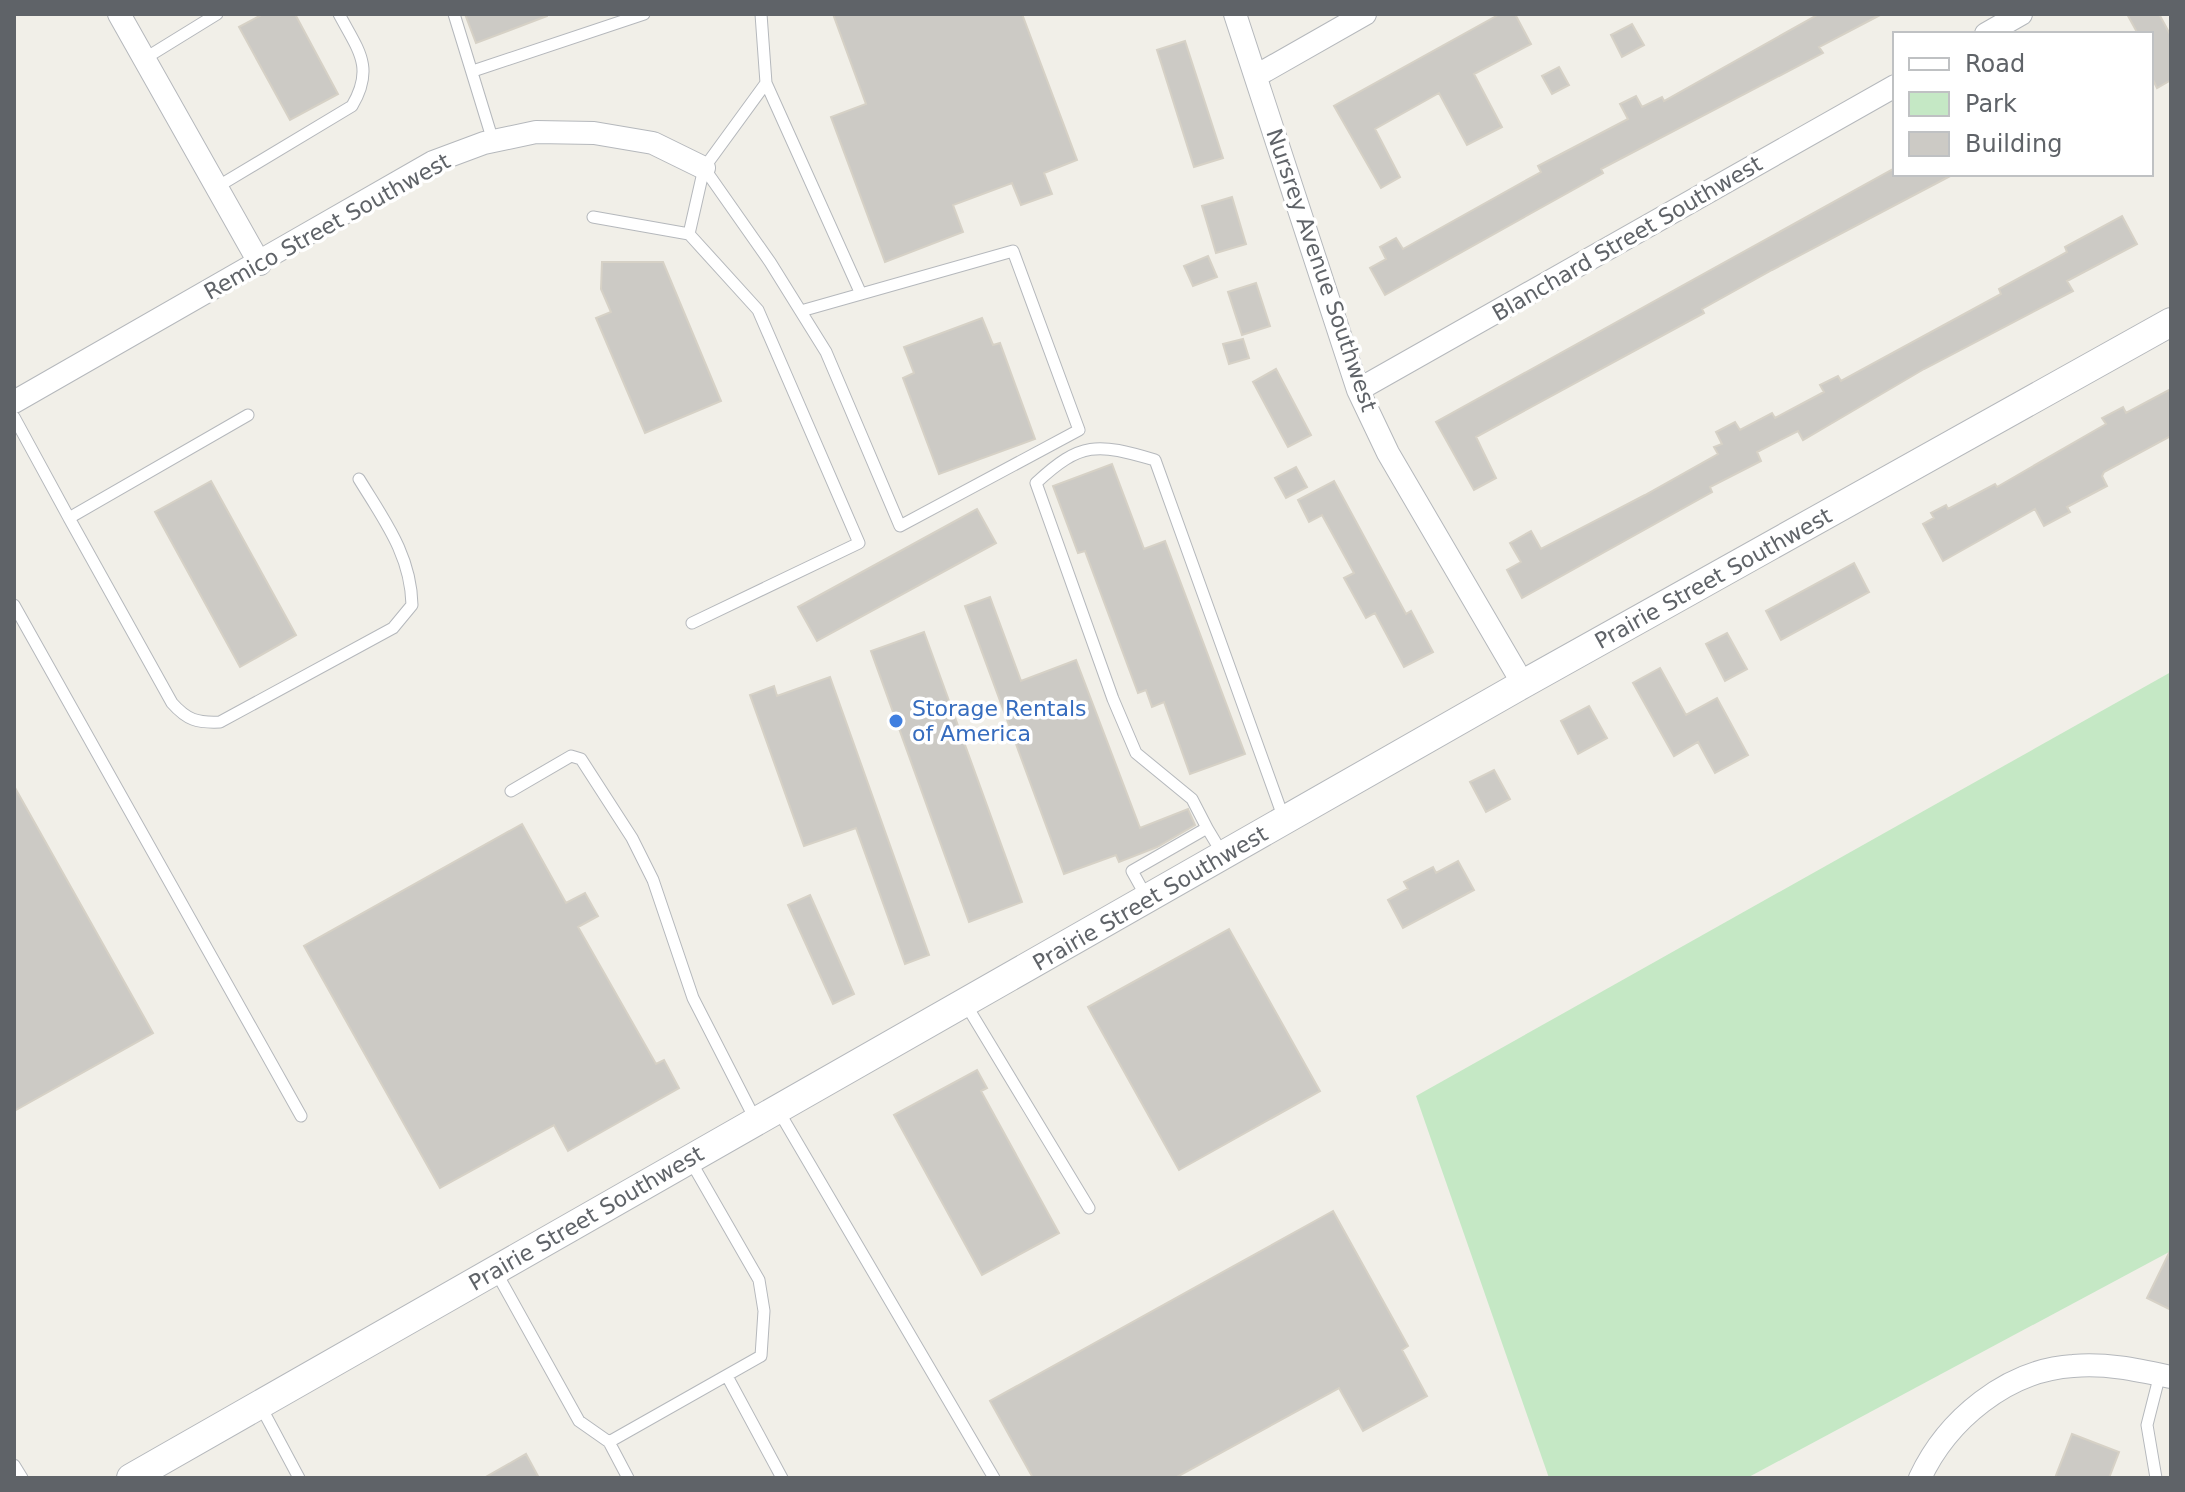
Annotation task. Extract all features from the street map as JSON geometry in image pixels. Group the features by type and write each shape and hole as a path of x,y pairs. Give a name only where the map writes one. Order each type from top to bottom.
{"street":[{"path":"119,14 260,264"},
{"name":"Nursrey Avenue Southwest","path":"1235,14 1358,390 1388,453 1523,684"},
{"path":"1256,76 1365,14"},
{"path":"1990,32 2021,14"},
{"name":"Blanchard Street Southwest","path":"1358,390 1893,87"},
{"name":"Remico Street Southwest","path":"14,402 260,264 433,162 493,141 536,132 594,133 653,143 704,168"},
{"name":"Prairie Street Southwest","path":"131,1478 1523,684 2171,322"},
{"path":"1920,1478 1946,1434 1967,1413 2017,1382 2070,1366 2116,1366 2166,1376"}],"lane":[{"path":"144,59 217,14"},
{"path":"217,187 352,106 363,87 365,67 339,14"},
{"path":"454,14 493,141"},
{"path":"473,71 644,14"},
{"path":"761,14 766,83 861,294"},
{"path":"689,234 704,168 766,83"},
{"path":"704,168 826,352 900,526 1079,430"},
{"path":"593,217 689,234 758,310 859,543 692,623"},
{"path":"801,311 1013,251 1086,449"},
{"path":"69,518 248,415"},
{"path":"14,417 172,703 184,717 200,723 220,722 393,628 412,605 411,577 403,553 359,479"},
{"path":"1223,856 1192,799 1136,753 1113,699 1036,483 1063,458 1086,449 1112,447 1155,460 1285,821"},
{"path":"14,605 301,1116"},
{"path":"511,791 571,756 581,759 632,838 653,880 693,998 994,1478"},
{"path":"1148,899 1132,871 1207,828"},
{"path":"965,1003 1089,1208"},
{"path":"609,1442 761,1356 764,1311 759,1280 690,1159"},
{"path":"495,1269 579,1421 609,1442 628,1478"},
{"path":"727,1376 782,1478"},
{"path":"2156,1478 2147,1425 2166,1376"},
{"path":"259,1405 299,1478"},
{"path":"14,1465 22,1478"}],"green space":[{"path":"2171,672 2171,1251 1747,1478 1549,1478 1416,1096"}],"building":[{"path":"263,14 295,14 338,94 290,120 239,27"},
{"path":"465,14 547,14 547,16 476,43"},
{"path":"833,14 1022,14 1077,160 1044,173 1052,194 1021,205 1012,183 953,205 963,232 885,262 831,117 866,104"},
{"path":"1500,14 1515,14 1531,44 1474,74 1502,127 1467,145 1439,93 1375,129 1400,177 1381,188 1334,106"},
{"path":"1819,14 1882,14 1819,47 1823,53 1601,169 1603,173 1385,295 1370,268 1386,259 1380,247 1396,238 1403,249 1541,172 1538,166 1628,119 1620,104 1636,96 1642,107 1662,97 1664,101"},
{"path":"2127,14 2159,14 2171,36 2171,80 2157,88 2153,80 2153,32 2137,32"},
{"path":"1632,24 1644,45 1622,57 1611,35"},
{"path":"1185,41 1223,158 1194,167 1157,50"},
{"path":"1559,67 1569,85 1552,94 1542,76"},
{"path":"1893,169 1893,176 1950,176 1772,270 1702,309 1704,313 1476,437 1496,478 1474,490 1436,422"},
{"path":"1232,197 1246,244 1216,253 1202,206"},
{"path":"2122,216 2137,244 2067,281 2073,291 1924,369 1803,440 1798,431 1757,452 1761,461 1710,487 1712,492 1522,598 1507,570 1521,562 1510,543 1531,531 1541,549 1645,495 1718,454 1714,447 1722,444 1716,432 1735,422 1740,430 1772,413 1775,418 1824,392 1820,385 1838,376 1841,381 2001,294 1999,289 2067,252 2065,247"},
{"path":"1208,256 1217,277 1193,286 1184,266"},
{"path":"602,262 663,262 721,401 645,433 596,318 611,312 601,289"},
{"path":"1256,283 1270,326 1242,335 1228,292"},
{"path":"982,318 993,345 1000,343 1035,439 939,474 903,378 914,373 904,347"},
{"path":"1243,339 1249,358 1229,364 1223,344"},
{"path":"1276,369 1311,435 1288,447 1253,382"},
{"path":"2171,389 2171,436 2104,472 2102,476 2107,486 2067,507 2070,512 2044,526 2035,509 1943,561 1923,524 1934,518 1931,513 1946,505 1948,509 1995,484 1997,487 2106,424 2102,418 2123,407 2126,413"},
{"path":"1112,464 1144,549 1165,541 1245,754 1190,774 1164,702 1152,707 1146,690 1138,693 1085,551 1078,553 1053,486"},
{"path":"1296,467 1307,487 1286,498 1275,478"},
{"path":"211,481 296,635 240,667 155,512"},
{"path":"1334,481 1406,614 1411,611 1433,652 1404,667 1375,613 1366,618 1344,578 1354,573 1322,515 1309,522 1298,500"},
{"path":"977,509 996,543 817,641 798,607"},
{"path":"1854,563 1869,592 1781,640 1766,611"},
{"path":"990,597 1021,681 1076,660 1140,828 1188,809 1195,825 1157,847 1119,862 1116,855 1064,874 965,606"},
{"path":"924,632 1022,902 969,922 871,651"},
{"path":"1727,633 1747,669 1725,681 1706,644"},
{"path":"1660,668 1686,715 1717,698 1748,755 1715,773 1698,742 1674,756 1633,683"},
{"path":"830,677 929,955 905,964 856,828 804,846 750,695 774,686 777,696"},
{"path":"1589,706 1607,738 1578,754 1561,721"},
{"path":"1494,770 1510,799 1486,812 1470,782"},
{"path":"14,786 153,1033 14,1111"},
{"path":"522,824 566,903 585,893 598,916 578,927 656,1064 664,1060 679,1088 568,1151 554,1125 440,1188 304,946"},
{"path":"1458,861 1474,890 1403,928 1388,900 1408,889 1404,882 1433,867 1436,873"},
{"path":"810,895 854,994 833,1004 788,905"},
{"path":"1229,929 1320,1091 1179,1170 1088,1007"},
{"path":"977,1070 987,1088 981,1091 1059,1233 982,1275 894,1115"},
{"path":"1333,1211 1408,1346 1402,1350 1427,1396 1363,1431 1339,1388 1175,1478 1033,1478 990,1401"},
{"path":"2171,1249 2171,1310 2147,1298"},
{"path":"2072,1434 2119,1452 2109,1478 2055,1478"},
{"path":"526,1454 539,1478 484,1478"}],"place":[{"name":"Storage Rentals of America","path":"896,721"}]}
